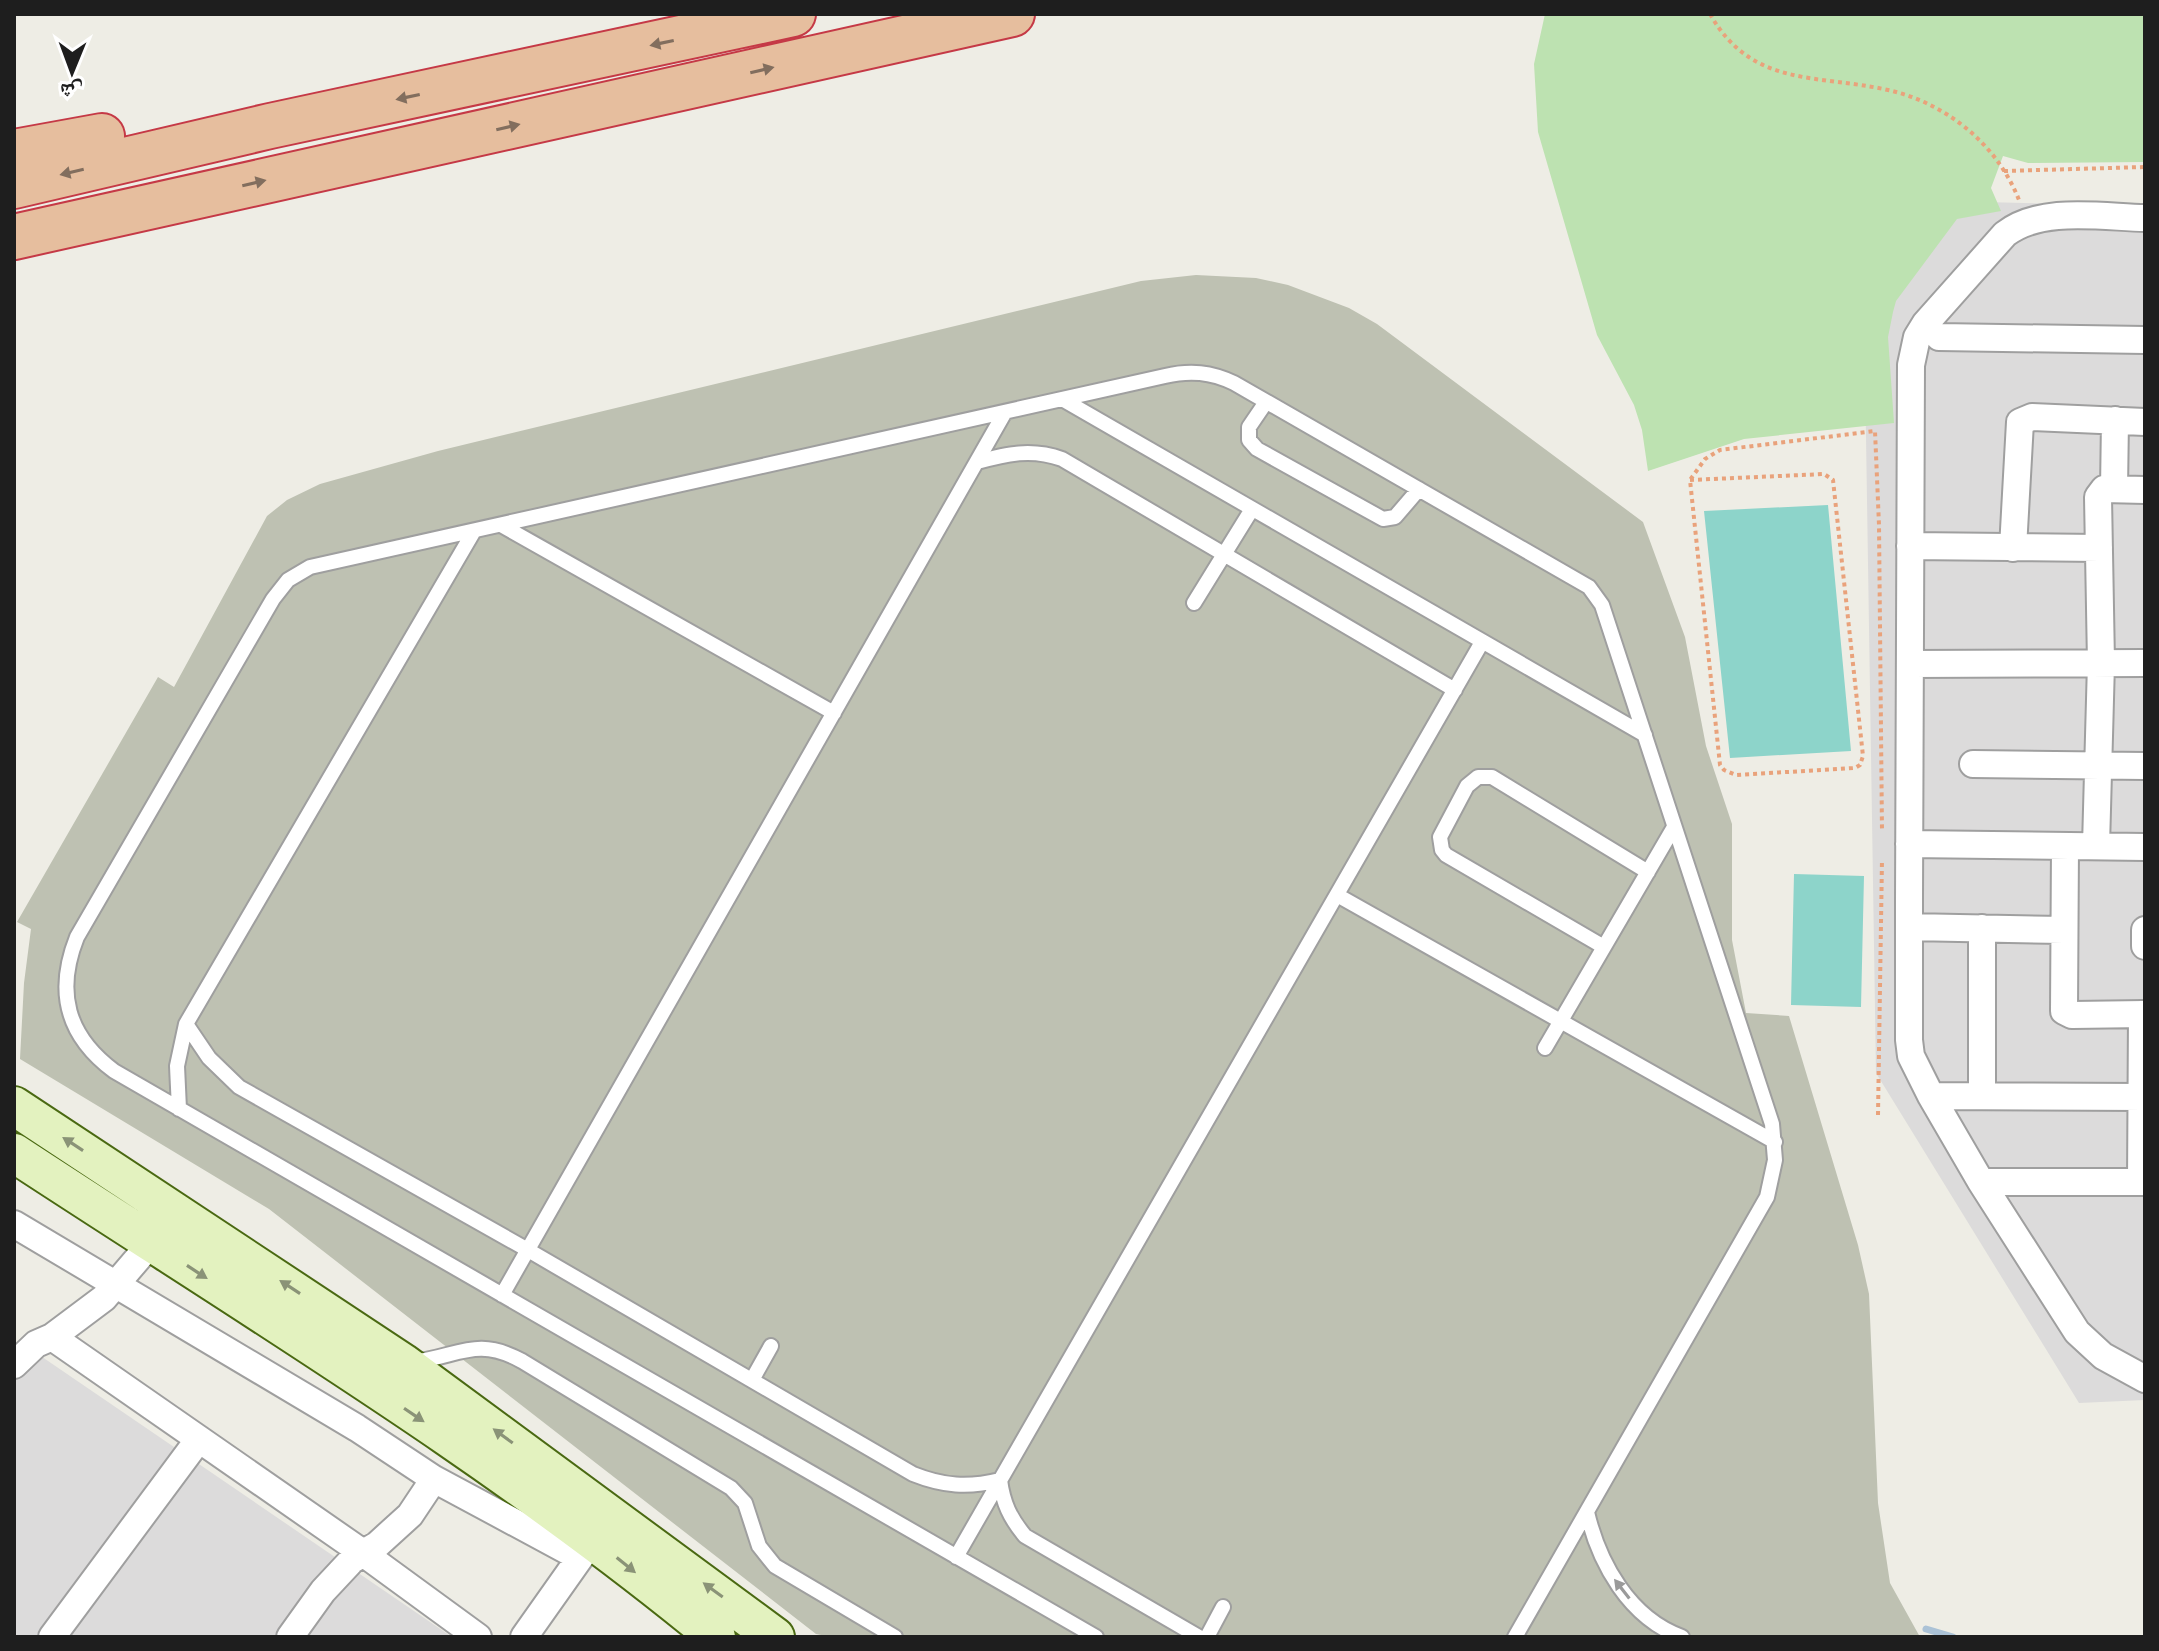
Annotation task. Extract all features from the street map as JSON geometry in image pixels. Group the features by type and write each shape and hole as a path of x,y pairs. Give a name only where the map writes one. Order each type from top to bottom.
{"highway":[{"path":"14,186 270,126 793,14"},
{"path":"14,237 1012,14"},
{"path":"14,152 180,122 235,119 270,126"},
{"path":"14,265 53,256 136,227 197,196"}],"main road":[{"path":"14,1106 403,1363 775,1637"},
{"path":"14,1153 306,1341 586,1548 716,1637"}],"street":[{"path":"2145,218 2047,217 2026,221 2005,234 1917,337 1911,365 1909,844 1910,1048 1931,1096 1981,1182 2077,1332 2111,1361 2145,1379"},
{"path":"1939,337 2145,340"},
{"path":"2013,548 2020,422 2032,417 2145,422"},
{"path":"2114,489 2115,420"},
{"path":"2096,846 2101,663 2098,497 2101,490 2145,490"},
{"path":"1910,546 2099,548"},
{"path":"1910,664 2145,663"},
{"path":"1973,764 2145,766"},
{"path":"1909,844 2145,847"},
{"path":"1981,1182 2143,1182 2143,1014 2067,1014 2063,1007 2065,846"},
{"path":"1909,927 2063,930"},
{"path":"1982,928 1982,1096"},
{"path":"2145,930 2145,946"},
{"path":"1931,1096 2144,1097"},
{"path":"14,1224 357,1428 434,1479 586,1548 524,1637"},
{"path":"14,1365 36,1344 52,1337 104,1298 152,1242"},
{"path":"52,1337 363,1553 478,1637"},
{"path":"52,1637 199,1439"},
{"path":"290,1637 323,1591 352,1560 377,1545 410,1515 434,1479"}],"lane":[{"path":"1096,1637 179,1109 99,1059 76,1029 66,993 70,955 77,937 273,599 288,580 310,567 1193,372 1221,377 1589,587 1602,605 1772,1124 1775,1142 1773,1179 1767,1197 1515,1637"},
{"path":"1062,399 1645,735"},
{"path":"1266,402 1249,427 1249,440 1257,449 1383,519 1395,517 1419,489"},
{"path":"502,1295 1005,412"},
{"path":"977,462 1026,451 1062,459 1455,690"},
{"path":"1194,603 1252,509"},
{"path":"501,525 834,713"},
{"path":"179,1109 177,1066 186,1024 474,531"},
{"path":"956,1557 1482,642"},
{"path":"1604,947 1446,855 1440,837 1467,786 1478,777 1492,777 1648,872"},
{"path":"1545,1048 1674,827"},
{"path":"1337,895 1775,1142"},
{"path":"186,1024 209,1058 239,1087 923,1478 956,1486 978,1486 1000,1480"},
{"path":"752,1380 771,1346"},
{"path":"403,1363 434,1359 475,1348 500,1351 522,1361 731,1488 745,1503 759,1546 775,1566 895,1637"},
{"path":"1000,1480 1007,1510 1025,1536 1199,1637"},
{"path":"1587,1512 1593,1538 1618,1586 1656,1623 1682,1637"},
{"path":"1207,1637 1223,1607"}],"path":[{"path":"1710,14 1726,39 1748,57 1772,70 1813,80 1890,90 1933,106 1967,128 1983,142 2004,171 2026,221"},
{"path":"2004,171 2145,167"},
{"path":"1690,480 1824,474 1833,480 1863,756 1860,765 1855,768 1736,775 1720,765 1690,480 1705,459 1720,450 1875,431 1881,619 1882,832"},
{"path":"1878,1115 1882,859"}],"shaded area":[{"path":"1944,201 2145,206 2145,1400 2079,1403 1876,1073 1864,309"},
{"path":"1196,275 1256,278 1288,285 1349,308 1377,324 1643,522 1685,637 1706,746 1732,824 1732,940 1746,1013 1789,1016 1858,1245 1869,1294 1878,1503 1890,1583 1920,1637 831,1637 816,1634 269,1209 20,1059 24,983 31,929 17,922 158,677 174,687 267,516 287,500 320,484 438,451 1141,281"},
{"path":"1828,505 1851,751 1730,758 1704,511"},
{"path":"1794,874 1864,876 1861,1007 1791,1005"},
{"path":"29,1348 452,1637 14,1637 14,1367"}],"green space":[{"path":"1545,14 2145,14 2145,162 2028,163 2003,156 1991,188 2001,211 1957,219 1896,301 1888,337 1894,423 1744,439 1648,471 1642,430 1634,405 1597,335 1538,132 1534,64"}],"waterway":[{"path":"1926,1629 1953,1637"}]}
